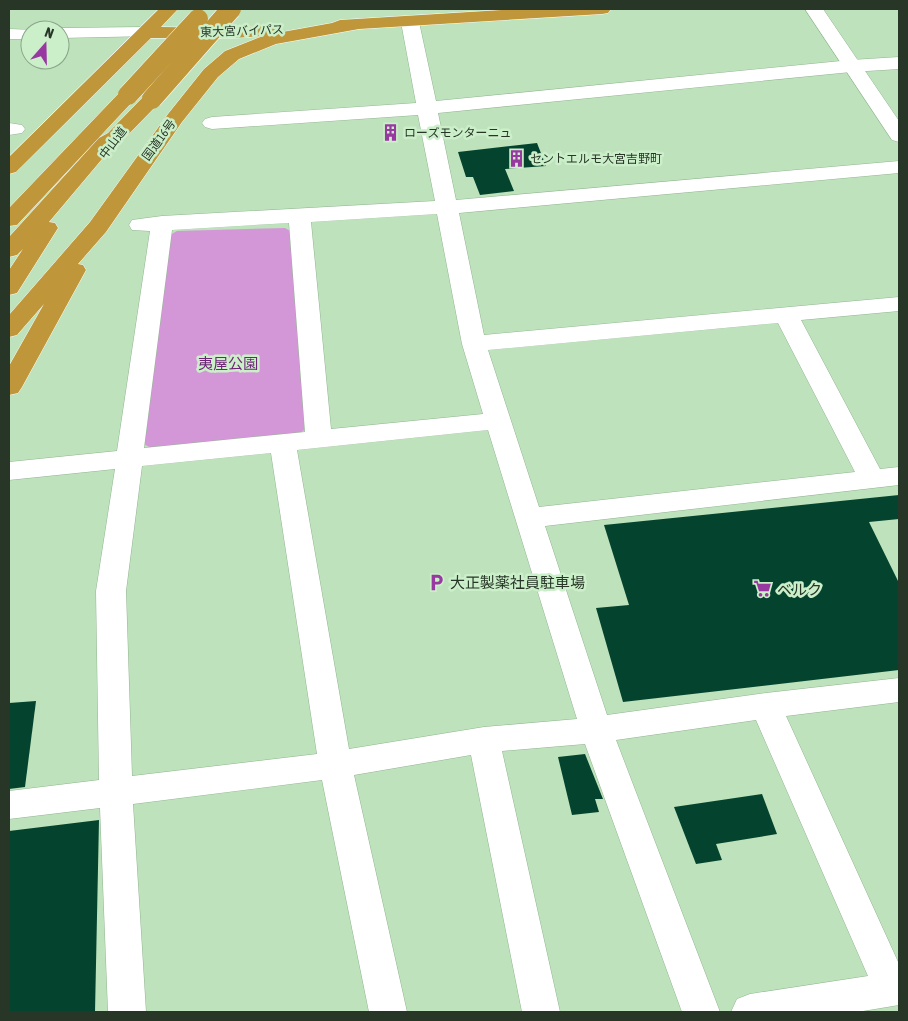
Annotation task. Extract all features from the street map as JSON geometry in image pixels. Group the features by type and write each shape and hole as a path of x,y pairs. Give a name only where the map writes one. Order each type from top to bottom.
{"highway":[{"path":"9,168 170,9"},
{"path":"9,220 208,9"},
{"name":"東大宮バイパス","path":"302,16 409,12 602,9"},
{"name":"東大宮バイパス","path":"240,19 358,24 409,12"},
{"name":"東大宮バイパス","path":"146,32 240,19 283,17"},
{"name":"中山道","path":"9,288 49,224 114,144 115,137 152,99 240,19"},
{"name":"国道16号","path":"9,330 98,226 175,118 211,73 232,55 249,47 272,40 358,24"},
{"path":"146,32 162,35 197,51 203,57 211,73"},
{"path":"9,250 41,217 106,142 115,137"},
{"path":"9,387 58,302 98,226"}],"street":[{"path":"814,9 899,136"},
{"path":"409,12 474,344 596,730 701,1012"},
{"path":"70,33 146,32"},
{"path":"212,123 428,108 851,66 899,63"},
{"path":"128,1012 116,792 111,591 131,458 151,224 448,207 899,167"},
{"path":"299,215 319,439"},
{"path":"474,344 899,304"},
{"path":"786,314 872,479"},
{"path":"9,470 497,421"},
{"path":"283,443 335,765 388,1012"},
{"path":"528,518 899,476"},
{"path":"9,806 335,765 484,740 596,730 766,706 899,690"},
{"path":"750,1012 895,989 766,706"},
{"path":"484,740 541,1012"}],"green space":[{"name":"夷屋公園","path":"285,228 292,232 311,425 300,433 151,448 140,442 170,235 177,231"}],"building":[{"name":"セントエルモ大宮吉野町","path":"537,143 546,166 505,169 514,191 480,195 473,177 466,177 458,152"},
{"path":"899,495 899,519 869,522 899,583 899,670 623,702 596,608 629,605 604,525"},
{"path":"36,701 25,787 9,789 9,703"},
{"path":"585,754 603,799 595,799 599,812 572,815 558,757"},
{"path":"762,794 777,834 716,844 722,860 696,864 674,807"},
{"path":"99,820 95,1012 9,1012 9,831"}],"place":[{"name":"ローズモンターニュ","path":"390,133"},
{"name":"セントエルモ大宮吉野町","path":"516,159"},
{"name":"大正製薬社員駐車場","path":"436,582"},
{"name":"ベルク","path":"763,589"}]}
